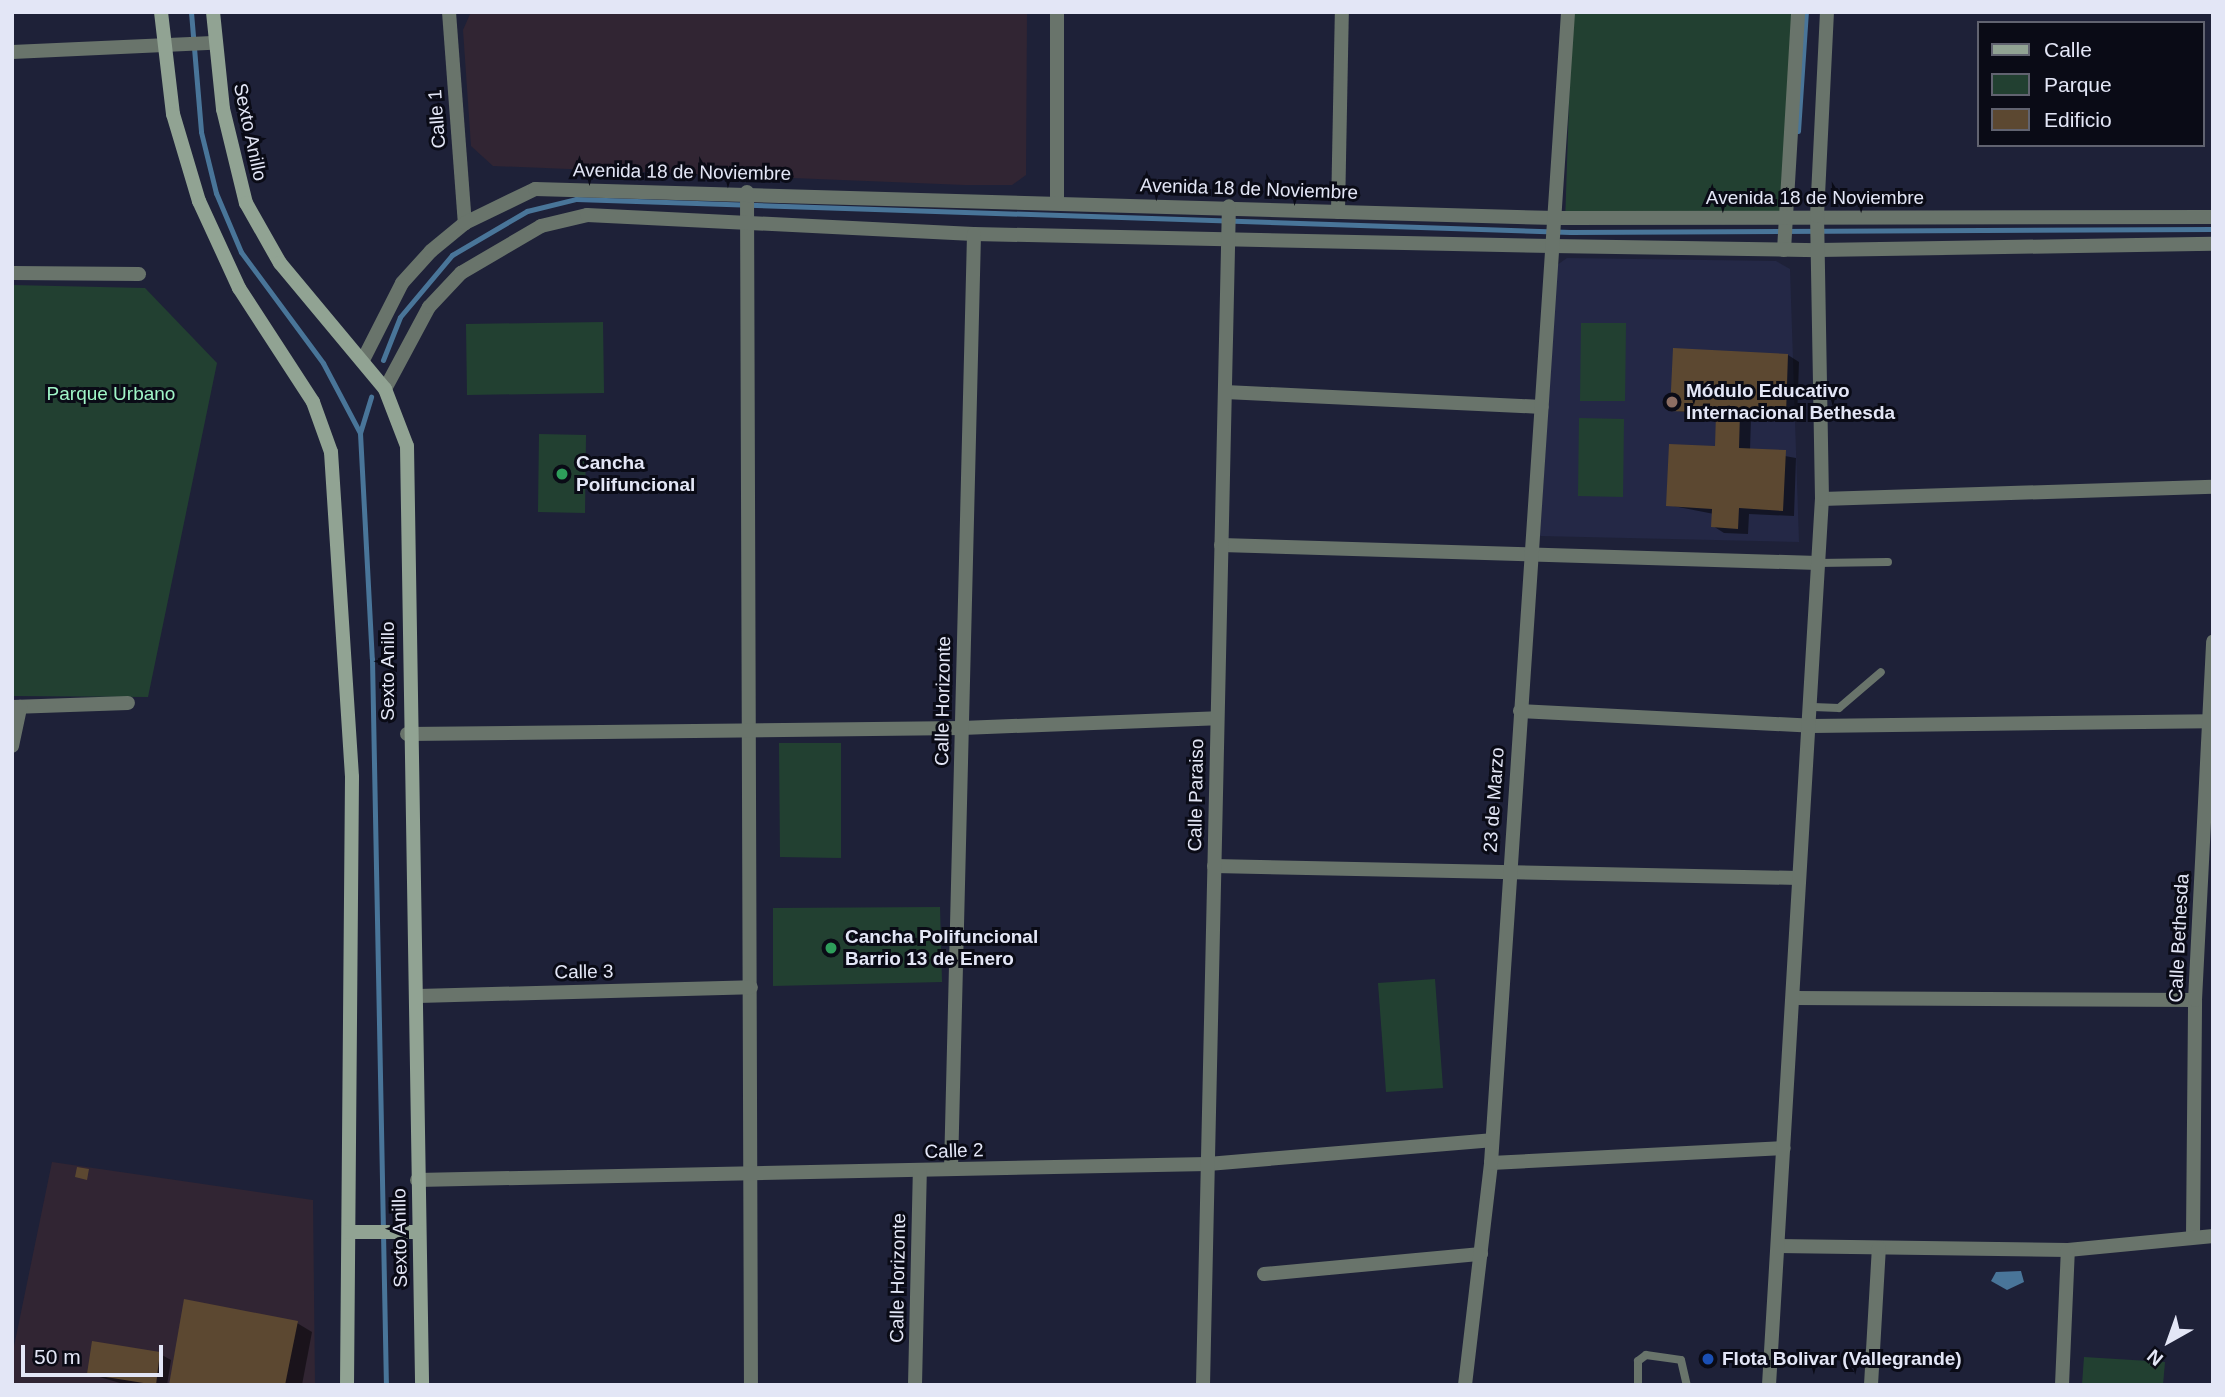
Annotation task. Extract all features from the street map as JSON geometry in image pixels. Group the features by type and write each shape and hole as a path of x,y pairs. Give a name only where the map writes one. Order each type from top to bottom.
{"main road":[{"name":"Sexto Anillo","path":"161,12 163,48 184,159 215,243 313,402 331,452 352,777 347,1385"},
{"name":"Sexto Anillo","path":"213,12 209,44 246,203 280,263 385,389 407,446 407,734 418,996 417,1180 422,1385"},
{"path":"349,1232 419,1232"}],"street":[{"name":"Calle 1","path":"449,12 465,223"},
{"path":"1057,12 1057,202"},
{"path":"1338,212 1342,12"},
{"name":"23 de Marzo","path":"1465,1385 1491,1163 1529,556 1555,232 1568,12"},
{"path":"1784,246 1798,12"},
{"path":"1769,1385 1799,878 1812,726 1822,499 1818,247 1815,218 1827,12"},
{"path":"12,52 163,48 209,44"},
{"name":"Avenida 18 de Noviembre","path":"363,360 402,283 465,223 535,189 748,208 974,234 1338,212 1555,232 1815,218 2213,217"},
{"name":"Avenida 18 de Noviembre","path":"385,389 429,307 471,266 541,226 587,215 748,208 1057,202 1228,220 1555,232 1784,246 2213,244"},
{"path":"748,208 751,1385"},
{"name":"Calle Paraiso","path":"1203,1385 1228,220"},
{"name":"Calle Horizonte","path":"951,1169 974,234"},
{"path":"12,273 139,274"},
{"path":"1225,392 1542,407"},
{"path":"1822,499 2213,487"},
{"path":"1221,545 1818,563"},
{"name":"Calle Bethesda","path":"2193,1237 2195,1000 2213,642"},
{"path":"12,746 16,707 128,703"},
{"path":"1520,711 1812,726 2209,721"},
{"path":"407,734 962,728 1217,718"},
{"path":"1214,866 1799,878"},
{"name":"Calle 3","path":"418,996 751,987"},
{"path":"1794,998 2195,1000"},
{"name":"Calle 2","path":"417,1180 1208,1164 1491,1140"},
{"path":"1491,1163 1784,1148"},
{"name":"Calle Horizonte","path":"915,1385 920,1171"},
{"path":"1778,1246 2068,1250 2213,1236"},
{"path":"1871,1385 1879,1248"},
{"path":"2062,1385 2068,1250"},
{"path":"1264,1274 1481,1254"}],"lane":[{"path":"1818,563 1888,562"},
{"path":"1813,707 1839,708 1881,672"},
{"path":"1638,1385 1638,1362 1646,1355 1681,1360 1687,1385"}],"shaded area":[{"path":"471,12 1027,12 1026,175 1012,185 965,185 493,166 471,146 463,30"},
{"name":"Módulo Educativo Internacional Bethesda","path":"1567,258 1776,261 1790,269 1799,542 1540,536 1557,265"},
{"path":"52,1162 313,1200 315,1385 12,1385 12,1356"},
{"path":"2021,1271 2024,1282 2007,1290 1991,1281 1996,1272"}],"green space":[{"path":"1572,12 1797,12 1780,215 1565,224"},
{"name":"Parque Urbano","path":"12,285 145,288 217,363 148,697 12,696"},
{"path":"603,322 604,393 467,395 466,324"},
{"path":"1581,323 1626,323 1625,401 1580,401"},
{"path":"1579,418 1624,419 1623,497 1578,496"},
{"name":"Cancha Polifuncional","path":"539,434 586,435 585,513 538,512"},
{"path":"779,743 841,743 841,858 780,857"},
{"path":"940,907 942,982 773,986 773,908"},
{"path":"1435,979 1443,1088 1386,1092 1378,983"},
{"path":"2084,1357 2165,1362 2163,1385 2082,1385"}],"building":[{"name":"Módulo Educativo Internacional Bethesda","path":"1673,348 1788,354 1786,415 1740,413 1739,448 1786,450 1783,511 1739,508 1738,529 1711,527 1712,509 1666,506 1669,444 1715,446 1716,413 1670,411"},
{"path":"77,1167 89,1169 87,1180 75,1177"},
{"path":"184,1299 298,1321 285,1385 169,1385"},
{"path":"92,1341 160,1352 156,1385 87,1374"}],"waterway":[{"path":"191,12 201,132 216,193 241,252 323,363 360,433 372,659 386,1385"},
{"path":"1798,131 1806,12"},
{"path":"383,360 400,317 452,255 527,211 576,199 1570,232 2213,229"},
{"path":"360,433 371,397"}],"place":[{"name":"Módulo Educativo Internacional Bethesda","path":"1672,402"},
{"name":"Cancha Polifuncional","path":"562,474"},
{"name":"Cancha Polifuncional Barrio 13 de Enero","path":"831,948"},
{"name":"Flota Bolivar (Vallegrande)","path":"1708,1359"}]}
